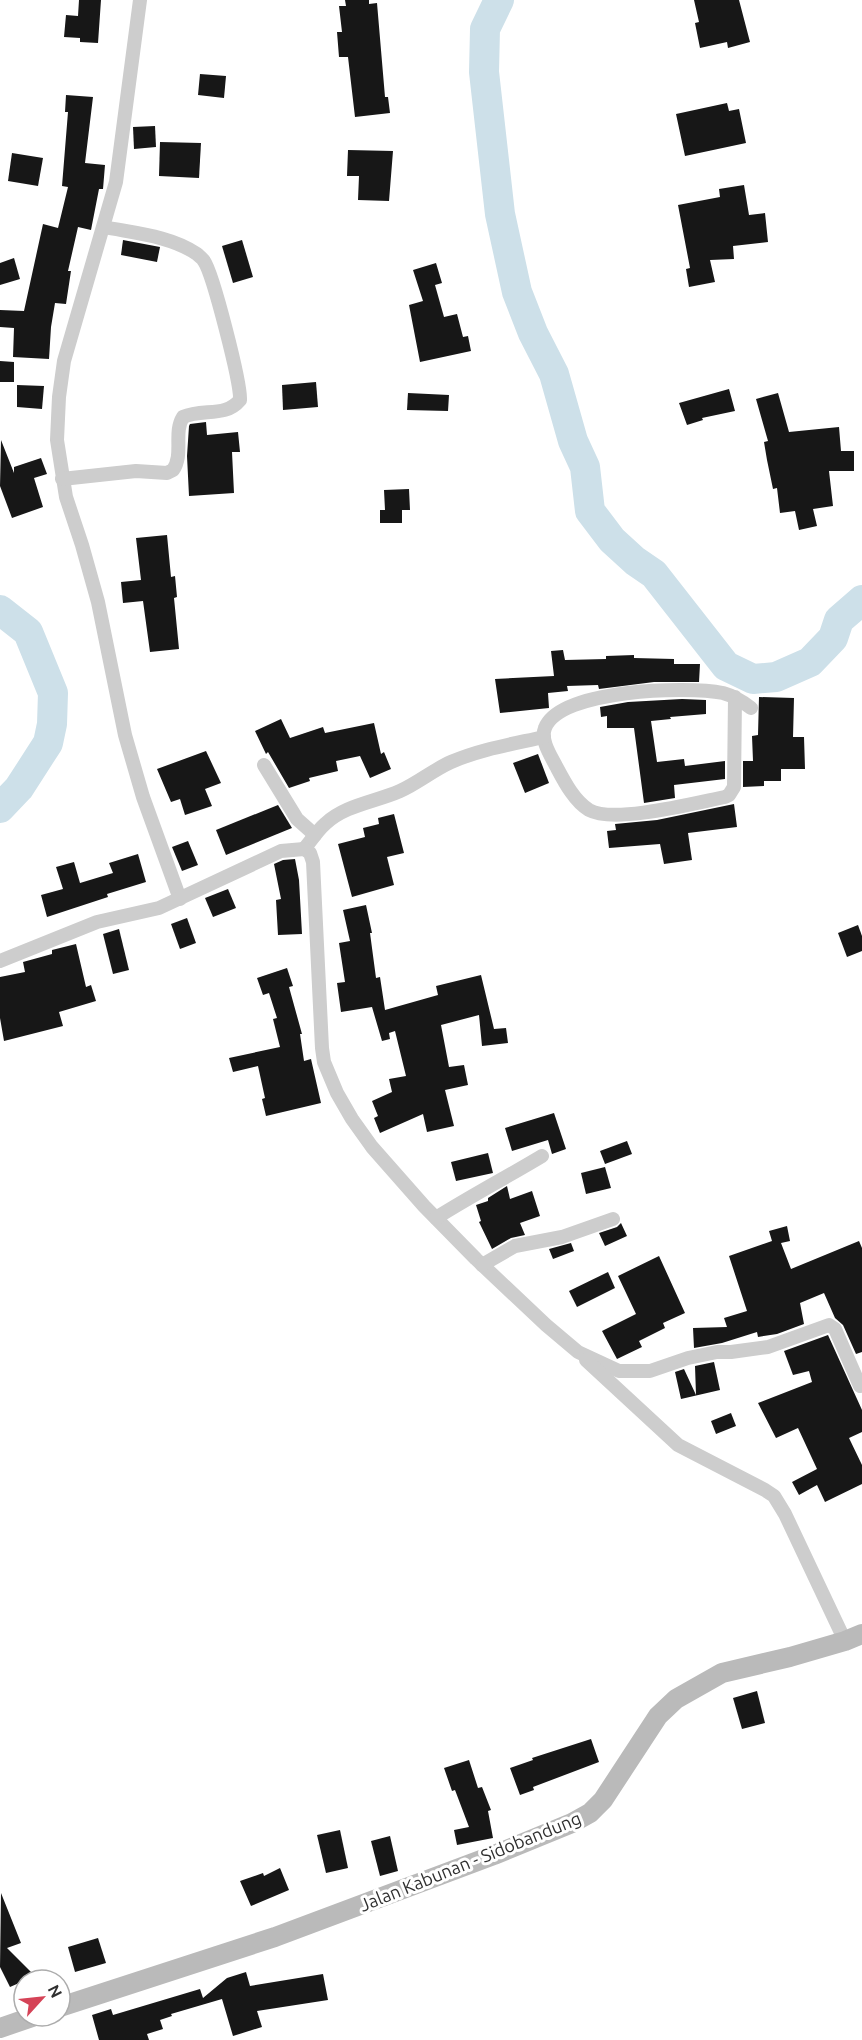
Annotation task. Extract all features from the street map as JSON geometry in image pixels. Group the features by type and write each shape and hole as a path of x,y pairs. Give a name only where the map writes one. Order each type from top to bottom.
{"street":[{"path":"140,0 116,182 64,361 57,428 62,479 98,602 124,735 143,797 180,899"},
{"path":"62,479 136,471 167,472 173,470 178,459 179,426 183,417 227,410 240,400 237,377 203,260 189,250 164,239 104,227"},
{"path":"735,697 735,787 729,795 724,797 619,815 598,813 589,810 573,794 559,771 544,737 545,727 554,717 573,705 598,697 708,691 735,697 751,708"},
{"path":"304,849 324,825 341,812 404,789 458,760 508,744 544,737"},
{"path":"264,765 297,819 315,835"},
{"path":"0,961 97,922 159,908 269,856 293,849 304,849 310,853 314,862 324,1062 337,1093 352,1119 372,1147 482,1265 658,1429 678,1445 774,1496 854,1638"},
{"path":"436,1218 479,1190 500,1181 542,1156"},
{"path":"482,1265 515,1246 562,1237 613,1219"},
{"path":"578,1352 619,1371 650,1371 688,1358 717,1352 768,1347 829,1325 835,1329 860,1386"},
{"name":"Jalan Kabunan - Sidobandung","path":"72,2003 276,1937 509,1850 572,1823 590,1813 603,1800 658,1716 676,1699 722,1673 854,1638"}],"building":[{"path":"79,0 101,0 98,43 80,42 80,38 64,37 66,15 78,16"},
{"path":"345,0 369,0 369,4 377,3 385,97 388,97 390,113 355,117 348,57 339,57 337,32 342,32 339,6 346,6"},
{"path":"694,0 739,0 750,42 728,48 727,42 700,48 695,23 699,22"},
{"path":"200,74 226,76 224,98 198,95"},
{"path":"66,95 93,97 85,163 105,165 103,189 99,189 91,230 78,227 68,271 71,271 66,304 55,303 49,359 13,357 14,328 0,327 0,310 24,311 43,224 58,228 68,187 62,186 68,112 65,112"},
{"path":"727,103 729,111 739,109 746,143 685,156 676,114"},
{"path":"155,126 156,147 134,149 133,127"},
{"path":"160,142 201,143 199,178 159,176"},
{"path":"348,150 393,151 389,201 358,200 359,176 347,176"},
{"path":"12,153 43,158 38,186 8,181"},
{"path":"744,185 749,215 765,213 768,242 733,246 734,259 710,260 715,282 689,287 686,269 690,268 678,205 720,197 719,189"},
{"path":"123,240 160,247 157,262 121,255"},
{"path":"242,240 253,277 233,283 222,246"},
{"path":"14,258 20,279 0,285 0,263"},
{"path":"436,263 442,283 435,285 444,317 457,314 463,337 468,336 471,351 420,362 409,305 423,301 413,270"},
{"path":"0,361 14,362 14,382 0,382"},
{"path":"316,382 318,407 283,410 282,385"},
{"path":"17,385 44,386 42,409 17,407"},
{"path":"729,389 735,411 702,418 703,420 687,425 679,403"},
{"path":"408,393 449,395 448,411 407,410"},
{"path":"778,393 789,432 839,427 841,451 854,451 854,471 829,471 833,506 813,509 817,526 799,530 795,511 780,513 777,488 773,489 764,442 768,441 756,399"},
{"path":"206,422 207,435 238,432 240,452 232,452 234,493 189,496 187,456 189,426"},
{"path":"1,440 14,473 14,467 41,458 47,474 34,478 43,507 12,518 0,486"},
{"path":"409,489 410,510 402,510 402,523 380,523 380,510 385,510 384,490"},
{"path":"167,535 171,577 175,576 177,597 174,598 179,649 150,652 143,601 123,603 121,582 141,580 136,538"},
{"path":"563,650 565,660 606,659 606,656 634,655 634,658 674,659 674,664 700,664 699,682 654,682 599,689 598,685 567,686 568,691 548,693 549,708 500,713 495,679 554,676 551,651"},
{"path":"759,697 794,698 793,737 804,737 805,769 781,769 781,781 764,781 764,786 743,787 743,761 753,761 752,736 758,735"},
{"path":"706,700 706,714 651,721 657,762 684,759 685,766 725,761 725,779 674,785 675,798 644,803 634,728 607,728 607,716 601,717 600,707 628,702"},
{"path":"281,719 290,738 323,727 325,733 374,723 381,754 384,752 391,769 370,778 360,756 336,761 338,771 309,778 310,781 289,788 268,752 266,754 255,731"},
{"path":"206,751 221,783 205,789 212,806 185,815 180,799 171,802 157,769"},
{"path":"538,754 549,783 525,793 513,763"},
{"path":"734,804 737,827 688,833 692,860 664,864 660,844 609,848 607,831 616,830 615,824 657,820"},
{"path":"278,805 292,828 226,855 216,830"},
{"path":"394,814 404,853 387,857 394,885 352,897 338,844 365,837 363,828 379,824 378,818"},
{"path":"188,841 198,865 182,871 172,847"},
{"path":"138,854 146,882 47,917 41,895 63,889 56,867 74,862 80,883 113,873 109,863"},
{"path":"295,859 299,880 302,934 278,935 276,900 281,899 274,864 283,860"},
{"path":"228,889 236,908 213,917 205,898"},
{"path":"366,905 372,933 370,933 376,978 380,977 385,1010 438,995 436,986 481,975 494,1029 506,1028 508,1043 482,1046 479,1015 441,1025 449,1067 464,1065 468,1085 445,1090 454,1126 427,1132 423,1114 380,1133 374,1118 378,1116 372,1101 392,1092 389,1079 406,1076 395,1031 389,1033 390,1039 382,1041 372,1007 341,1012 337,983 345,982 339,943 350,941 343,910"},
{"path":"187,918 196,943 180,949 171,924"},
{"path":"858,925 862,936 862,951 847,957 838,933"},
{"path":"119,929 129,970 113,974 103,934"},
{"path":"76,944 86,987 91,985 96,1001 59,1012 63,1026 4,1041 0,1018 0,977 25,972 23,962 52,954 52,950"},
{"path":"287,968 293,986 289,987 302,1034 300,1034 304,1061 311,1059 321,1103 266,1116 262,1099 265,1098 258,1066 233,1072 229,1058 280,1047 273,1019 277,1018 269,993 263,995 257,978"},
{"path":"554,1113 566,1149 552,1154 548,1140 512,1151 505,1128"},
{"path":"627,1141 632,1154 605,1164 600,1151"},
{"path":"488,1153 493,1173 456,1181 451,1162"},
{"path":"605,1167 611,1188 586,1194 581,1173"},
{"path":"507,1186 510,1199 532,1191 540,1216 520,1223 525,1235 511,1238 492,1249 479,1222 481,1221 476,1205 488,1201 488,1198"},
{"path":"621,1223 627,1236 605,1246 599,1233 617,1227"},
{"path":"787,1226 790,1241 781,1243 791,1269 859,1241 862,1248 862,1352 856,1354 843,1325 835,1318 824,1293 800,1303 804,1324 777,1334 758,1337 757,1332 722,1343 694,1348 693,1328 727,1327 724,1318 747,1311 729,1256 772,1241 769,1231"},
{"path":"571,1243 574,1251 553,1259 549,1249"},
{"path":"659,1256 685,1313 663,1323 665,1328 639,1341 642,1347 617,1359 602,1331 636,1314 618,1276"},
{"path":"608,1272 615,1288 577,1307 569,1291"},
{"path":"828,1335 862,1410 862,1432 849,1438 862,1465 862,1484 825,1502 817,1485 799,1495 792,1482 817,1469 798,1428 776,1438 758,1403 812,1382 809,1371 793,1375 784,1351"},
{"path":"714,1362 720,1390 681,1399 675,1372 684,1369 696,1395 695,1366"},
{"path":"731,1413 736,1426 716,1434 711,1421"},
{"path":"757,1691 765,1723 742,1729 733,1698"},
{"path":"591,1739 599,1762 533,1787 534,1790 520,1795 510,1768 533,1760 532,1758"},
{"path":"469,1760 478,1788 482,1787 491,1810 488,1811 493,1838 457,1845 454,1830 469,1827 444,1768"},
{"path":"340,1830 348,1868 326,1873 317,1835"},
{"path":"390,1836 398,1871 380,1876 371,1841"},
{"path":"280,1868 289,1890 251,1906 240,1881 263,1873 264,1876"},
{"path":"1,1893 21,1943 7,1948 27,1968 12,1968 12,1986 10,1987 0,1967"},
{"path":"98,1938 106,1963 75,1972 68,1947"},
{"path":"246,1972 250,1986 323,1974 328,2000 257,2011 262,2027 233,2036 222,1999 171,2014 172,2016 160,2020 163,2029 147,2034 149,2040 99,2040 92,2015 111,2009 113,2015 200,1989 203,1998 227,1978"}],"waterway":[{"path":"499,0 485,29 484,72 500,214 517,292 533,333 554,374 573,441 585,467 590,511 612,540 635,561 654,574 726,666 753,679 776,677 810,662 833,638 839,620 862,600"},
{"path":"0,610 28,632 53,693 52,724 48,743 19,788 0,808"}]}
